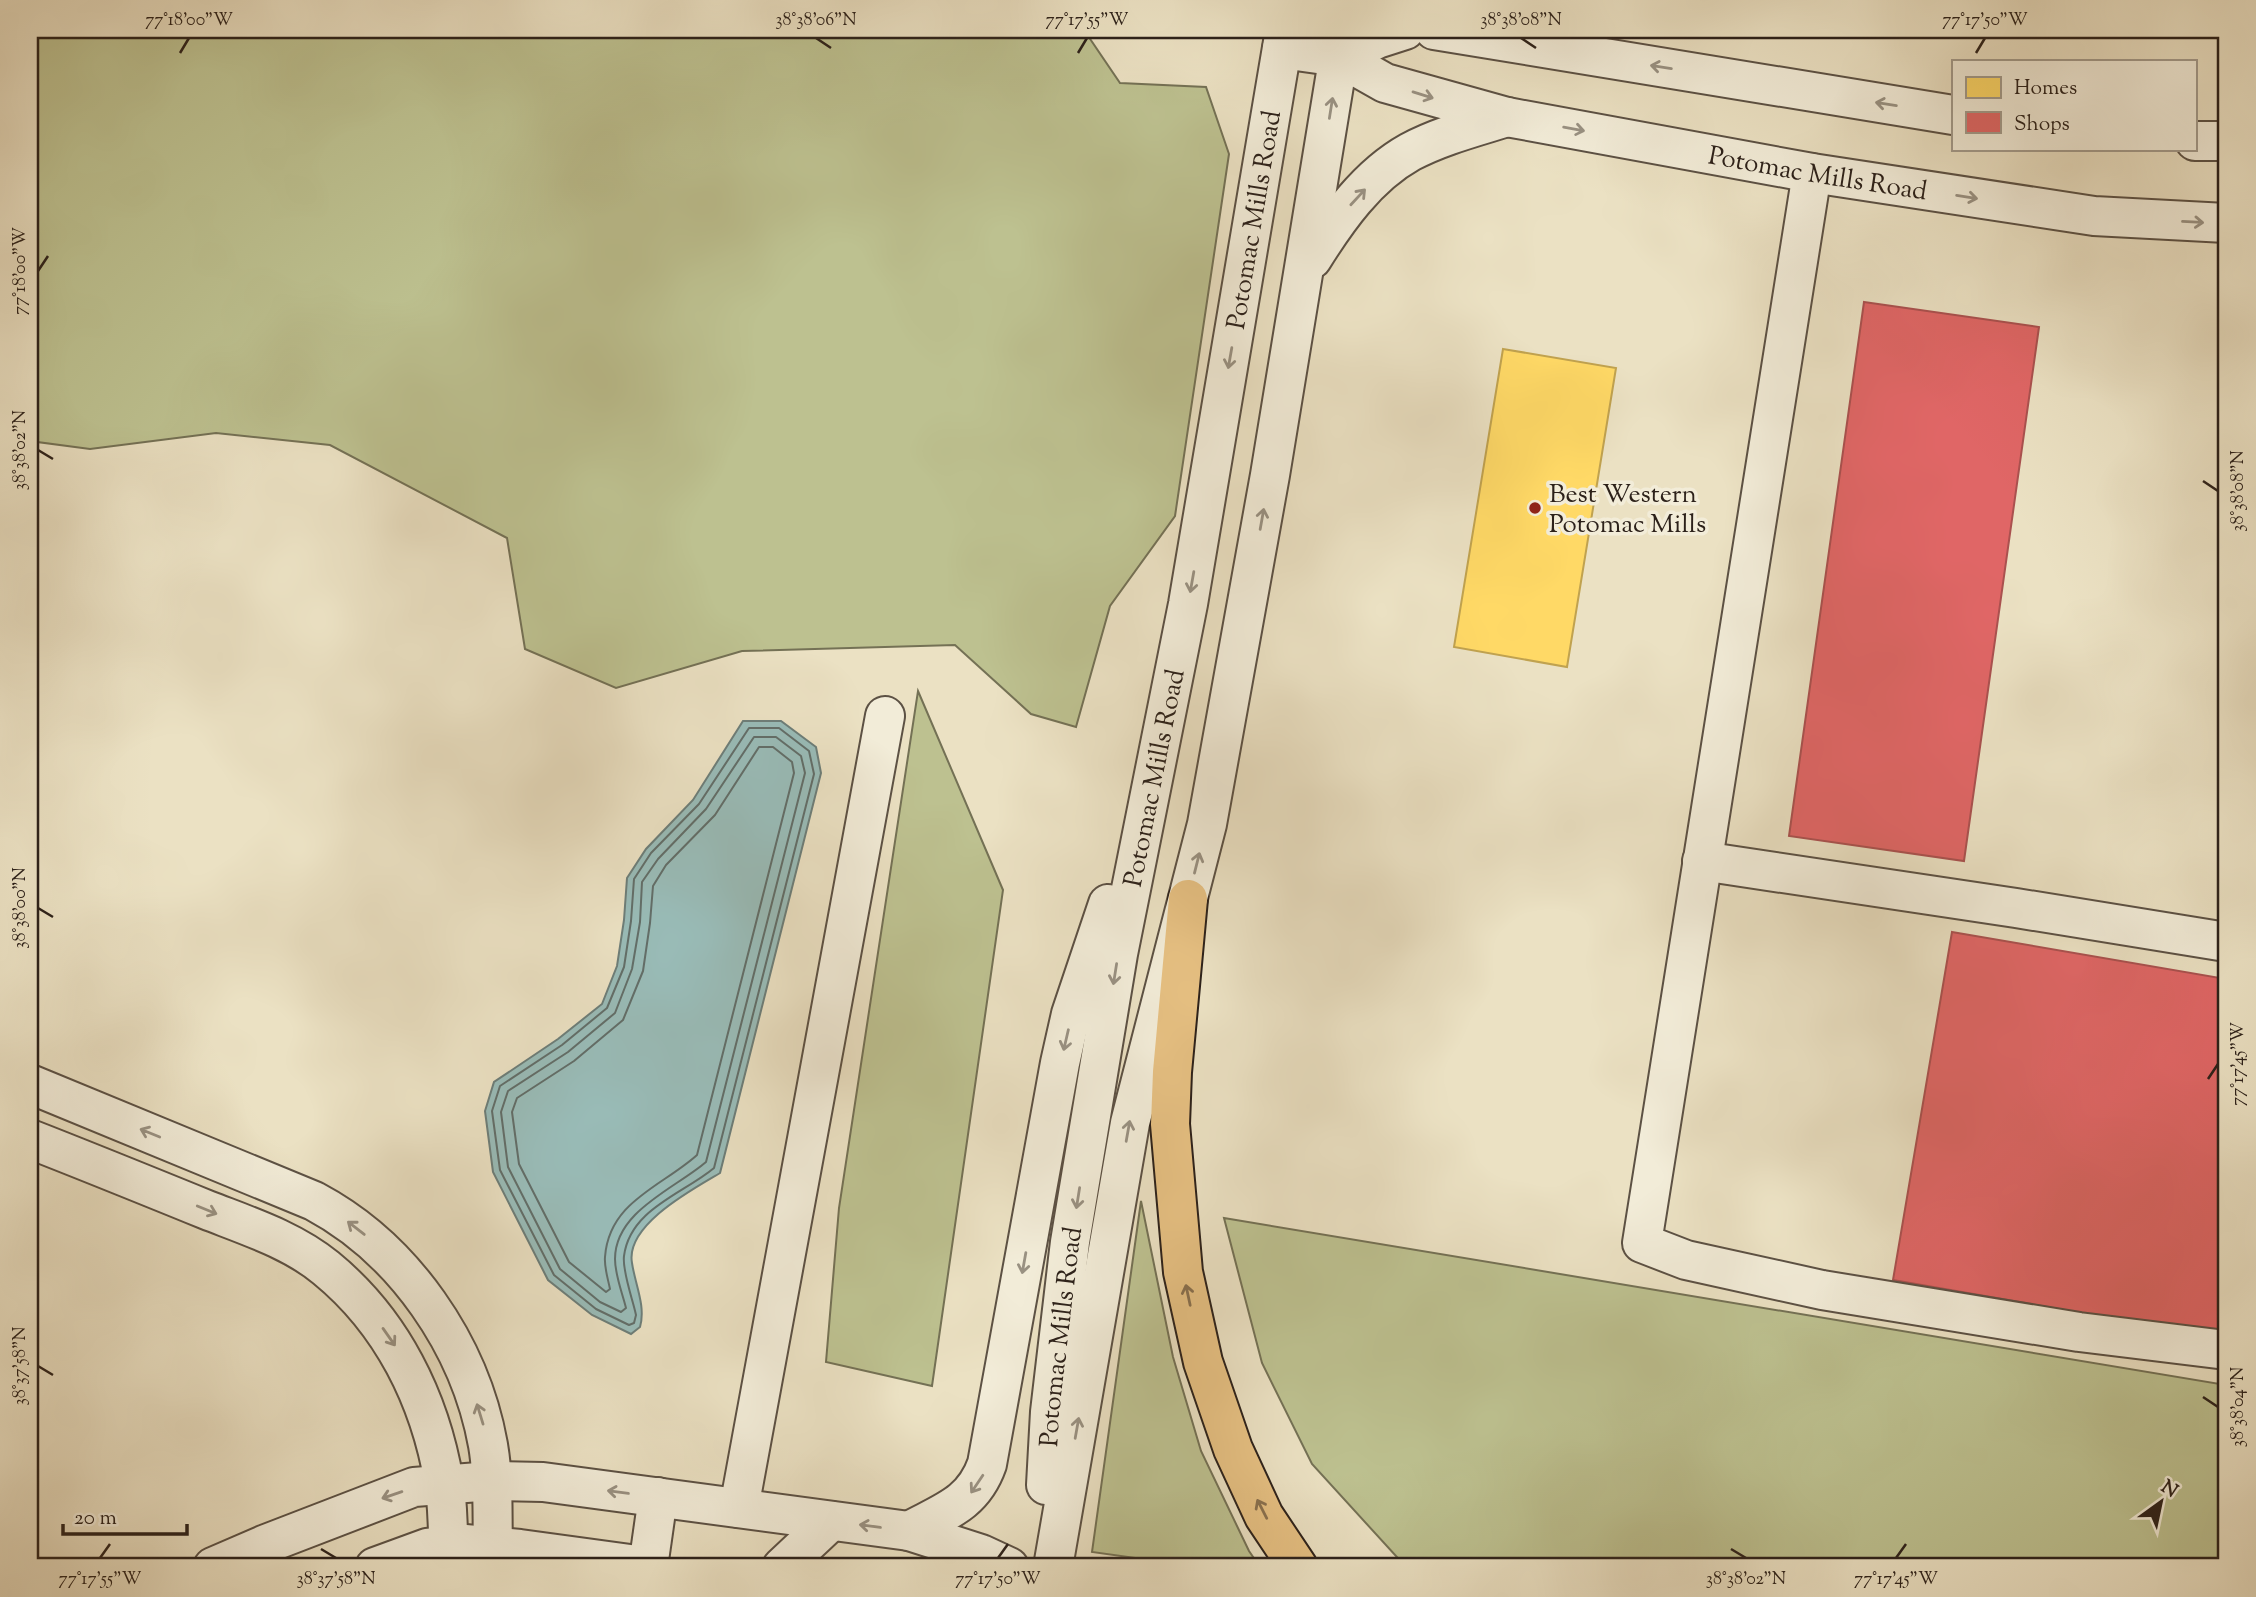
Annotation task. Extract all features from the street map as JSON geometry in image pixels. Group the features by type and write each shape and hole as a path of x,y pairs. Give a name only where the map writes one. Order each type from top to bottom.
{"highway":[{"path":"1188,899 1172,1072 1170,1124 1183,1272 1203,1362 1233,1449 1264,1516 1297,1567"}],"street":[{"path":"1341,44 1377,39 1405,30"},
{"path":"1434,30 1952,115"},
{"name":"Potomac Mills Road","path":"1051,1567 1044,1521 1050,1412 1070,1242 1118,954 1188,604 1284,40 1341,44 1385,83 1507,117 1812,173 2094,216 2226,223"},
{"name":"Potomac Mills Road","path":"1051,1567 1130,1123 1207,824 1270,475 1341,44"},
{"path":"1304,272 1337,219 1376,178 1410,153 1507,117"},
{"path":"2196,141 2226,141"},
{"path":"1812,173 1642,1243 1686,1260 1822,1290 2079,1332 2226,1349"},
{"path":"739,1508 886,716"},
{"path":"909,1531 966,1499 979,1485 987,1464 1060,1063 1072,1014 1156,765"},
{"path":"1702,861 2226,942"},
{"path":"30,1084 314,1201 340,1215 375,1242 401,1268 426,1301 467,1374 482,1419 492,1481 493,1547"},
{"path":"30,1139 273,1237 325,1267 354,1293 398,1350 417,1389 445,1483 449,1546"},
{"path":"213,1567 414,1487 492,1481 543,1482 909,1531 981,1554 1009,1567"},
{"path":"375,1567 427,1548 465,1544 650,1567 658,1497"},
{"path":"782,1567 831,1521"}],"green space":[{"path":"30,30 1084,30 1120,83 1206,87 1229,154 1175,516 1110,606 1076,727 1031,714 955,645 742,651 616,688 525,649 507,538 330,445 216,433 90,449 30,441"},
{"path":"918,691 1003,890 932,1386 826,1362 839,1208"},
{"path":"1141,1201 1173,1357 1201,1451 1249,1551 1260,1567 1180,1567 1164,1562 1092,1552"},
{"path":"1224,1218 2226,1385 2226,1567 1406,1567 1312,1464 1262,1363"}],"water":[{"path":"743,721 781,721 816,747 821,773 720,1173 678,1198 639,1235 633,1249 632,1263 642,1319 640,1327 631,1334 592,1315 548,1280 493,1172 485,1111 494,1082 558,1039 602,1004 617,966 627,878 646,849 693,800"}],"building: Homes":[{"name":"Best Western Potomac Mills","path":"1503,349 1616,368 1567,667 1454,647"}],"building: Shops":[{"path":"1864,302 2039,327 1964,861 1789,836"},
{"path":"1952,932 2226,979 2226,1338 1893,1280"}],"place":[{"name":"Best Western Potomac Mills","path":"1535,508"}]}
